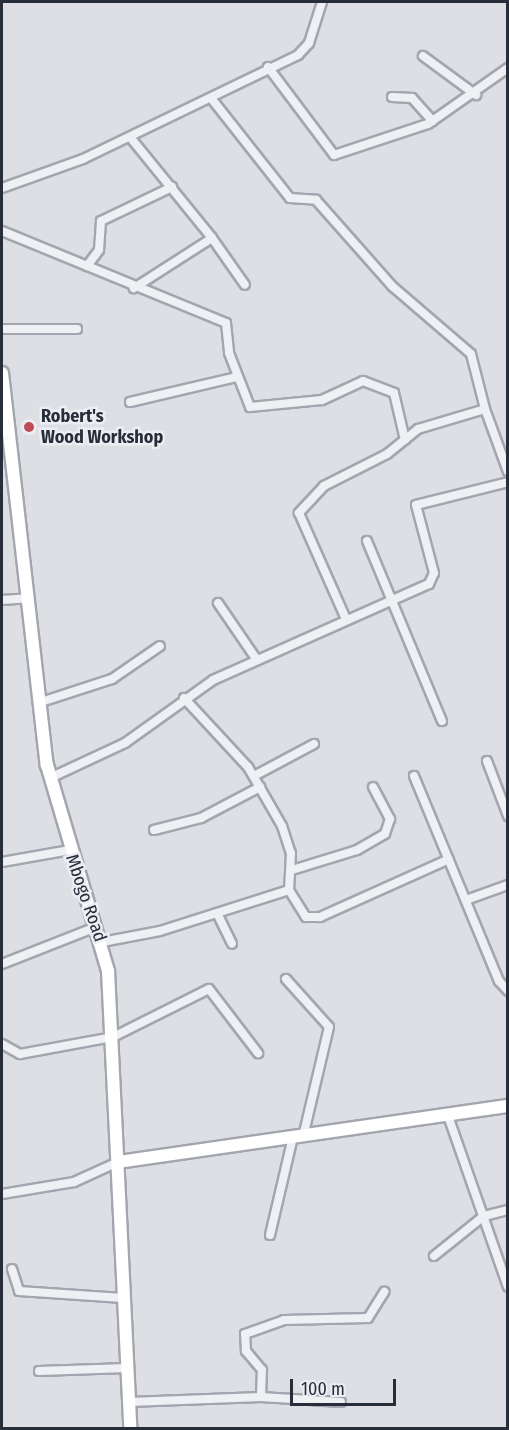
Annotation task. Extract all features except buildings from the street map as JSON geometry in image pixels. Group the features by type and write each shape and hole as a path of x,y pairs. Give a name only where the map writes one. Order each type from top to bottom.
{"main road":[{"name":"Mbogo Road","path":"2,373 4,423 28,598 38,703 50,778 70,850 102,942 113,1037 130,1428"},
{"path":"118,1162 507,1106"}],"street":[{"path":"2,188 130,137 212,98 307,48 321,2"},
{"path":"423,56 476,95"},
{"path":"268,67 330,154 434,121 476,95 507,68"},
{"path":"212,98 290,198 316,200 410,304 466,345 484,409 507,472"},
{"path":"392,98 412,98 434,121"},
{"path":"130,137 212,238 245,285"},
{"path":"87,266 99,250 101,221 172,188"},
{"path":"2,231 134,288 225,323 237,377 250,407 322,399 363,381 394,393 405,440"},
{"path":"134,288 212,238"},
{"path":"2,328 77,329"},
{"path":"130,402 237,377"},
{"path":"346,619 299,513 324,486 405,440 424,426 484,409"},
{"path":"50,778 125,743 184,698 257,660 434,580 416,516 419,501 507,482"},
{"path":"367,541 441,721"},
{"path":"2,600 28,598"},
{"path":"218,603 257,660"},
{"path":"38,703 112,679 160,646"},
{"path":"184,698 254,776 288,839 292,870 289,890 313,919 449,859"},
{"path":"254,776 314,744"},
{"path":"487,761 507,816"},
{"path":"414,776 507,991"},
{"path":"154,830 201,818 260,787"},
{"path":"292,870 357,850 385,834 390,819 373,787"},
{"path":"2,862 70,850"},
{"path":"466,900 507,885"},
{"path":"102,942 217,913 289,890"},
{"path":"217,913 232,945"},
{"path":"2,964 96,927"},
{"path":"270,1235 329,1027 286,979"},
{"path":"2,1044 20,1054 113,1037 209,988 258,1053"},
{"path":"447,1113 507,1287"},
{"path":"2,1194 74,1182 118,1162"},
{"path":"434,1256 483,1216 507,1210"},
{"path":"12,1269 19,1291 123,1298"},
{"path":"261,1397 262,1370 246,1351 245,1334 284,1320 368,1318 384,1292"},
{"path":"39,1371 127,1368"},
{"path":"129,1402 261,1397 341,1402"}],"place":[{"name":"Robert's Wood Workshop","path":"29,427"}]}
